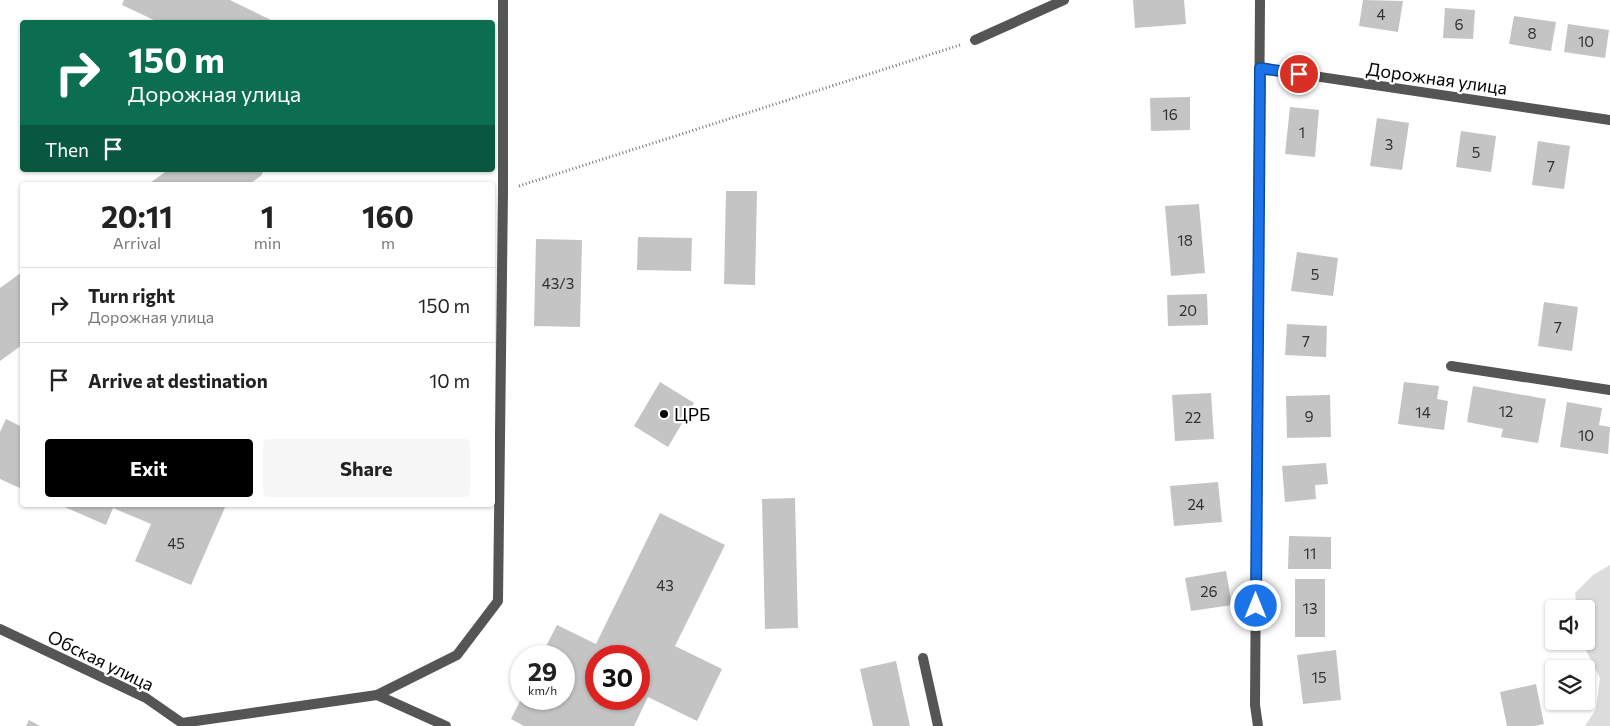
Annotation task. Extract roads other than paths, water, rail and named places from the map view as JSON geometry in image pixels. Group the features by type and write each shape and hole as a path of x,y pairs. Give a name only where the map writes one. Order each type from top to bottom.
{"street":[{"path":"183,724 377,695 457,655 498,601 503,191 503,0"},
{"path":"975,40 1064,0"},
{"path":"1258,726 1255,706 1260,0"},
{"name":"Дорожная улица","path":"1260,68 1610,120"},
{"path":"1451,366 1610,390"},
{"name":"Обская улица","path":"0,629 146,698 183,724"},
{"path":"923,658 938,726"},
{"path":"377,695 446,726"}],"place":[{"name":"ЦРБ","path":"664,414"}]}
